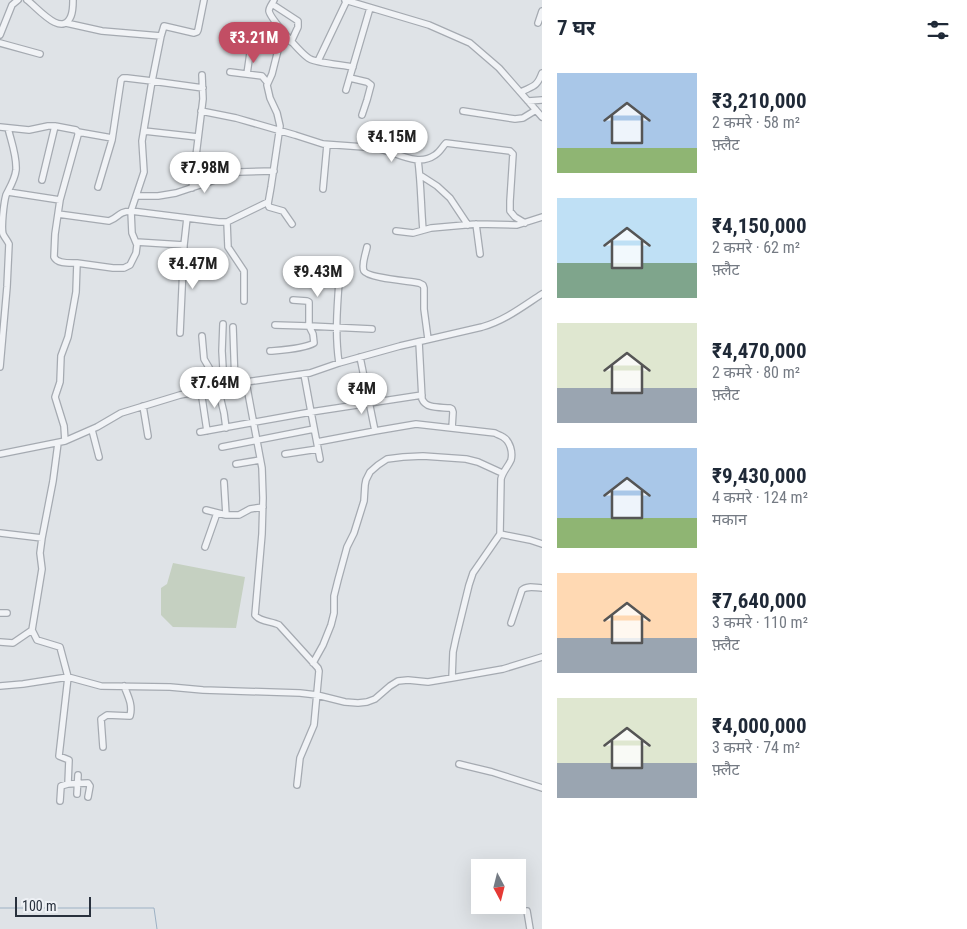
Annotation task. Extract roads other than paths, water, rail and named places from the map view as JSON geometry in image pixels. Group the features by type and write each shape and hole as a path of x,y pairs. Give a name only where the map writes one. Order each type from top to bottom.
{"street":[{"path":"0,35 12,6 18,0"},
{"path":"27,0 53,23 66,23 102,31 161,36"},
{"path":"66,23 72,14 73,0"},
{"path":"78,132 60,200 55,234 55,260 58,262 124,268 130,265 136,253 136,242 132,233 131,211 144,172 142,155 144,130 161,36 164,26 194,33 197,32 204,0"},
{"path":"318,61 346,0 429,25 470,43 499,68 542,117"},
{"path":"292,224 283,211 268,206 280,131 279,120 267,89 267,82 272,74 280,47 289,40 298,27 298,22 273,2 270,13 289,40 309,59 353,67"},
{"path":"346,90 370,8"},
{"path":"538,23 542,11"},
{"path":"228,37 280,47"},
{"path":"0,43 40,54"},
{"path":"247,74 250,53"},
{"path":"230,72 262,76 267,82"},
{"path":"521,92 536,84 542,73"},
{"path":"192,188 203,99 202,75"},
{"path":"98,187 112,138 121,80 123,78 202,88"},
{"path":"350,78 367,82 370,85 362,115"},
{"path":"528,100 542,100"},
{"path":"463,111 515,119 523,118 536,110"},
{"path":"201,111 296,134 318,143 380,149 412,160 434,156 446,143 512,152 510,211 515,217 525,223"},
{"path":"0,127 29,130 56,126 112,138"},
{"path":"42,180 56,126"},
{"path":"0,367 7,287 8,244 3,233 5,194 14,180 16,170 8,128"},
{"path":"144,130 198,137"},
{"path":"323,189 327,145"},
{"path":"418,160 423,230"},
{"path":"136,196 158,196 192,188 239,172 274,171"},
{"path":"420,175 437,186 450,198 468,224"},
{"path":"5,194 60,200"},
{"path":"58,214 110,221 121,212 131,211 227,222 268,202"},
{"path":"180,333 187,218"},
{"path":"396,231 413,233 468,224 510,225 542,218"},
{"path":"227,222 228,247 244,271 244,300"},
{"path":"476,224 480,254"},
{"path":"136,242 184,245"},
{"path":"367,247 364,265 366,272 375,276 423,285 428,340"},
{"path":"65,441 64,426 56,397 60,382 61,356 68,337 76,292 77,263"},
{"path":"338,282 336,344 339,363"},
{"path":"0,454 65,441 92,430 121,413 180,395 246,382 304,374 400,346 493,324 511,315 542,294"},
{"path":"270,351 314,343 313,334 309,326 308,302 293,300"},
{"path":"223,324 221,387 226,428"},
{"path":"275,325 372,329"},
{"path":"233,327 236,384"},
{"path":"202,336 204,359 221,387"},
{"path":"419,342 423,402 425,405 452,409 452,428"},
{"path":"360,357 375,431"},
{"path":"304,374 320,459"},
{"path":"246,382 262,473 262,534 255,615 256,618 275,623 279,626 319,671 314,725 300,758 297,784"},
{"path":"202,391 208,431"},
{"path":"200,432 370,402 422,395"},
{"path":"143,406 148,436"},
{"path":"317,442 416,424 495,434 503,436 508,441 512,457 502,473 500,534 473,573 453,652 452,678"},
{"path":"222,447 314,429"},
{"path":"92,430 98,457"},
{"path":"58,443 42,538 40,553 42,568 32,630 37,640 60,647 68,677 59,756 68,760 68,784"},
{"path":"285,454 318,449"},
{"path":"312,663 331,625 338,580 347,547 354,533 364,501 366,480 370,472 387,460 423,456 466,459 478,462 502,473"},
{"path":"236,464 260,460"},
{"path":"224,482 226,514"},
{"path":"206,510 239,515 250,509 263,507"},
{"path":"205,547 217,513"},
{"path":"0,533 42,538"},
{"path":"500,534 542,544"},
{"path":"512,623 522,590 528,587 542,588"},
{"path":"0,613 7,613"},
{"path":"0,642 13,643 32,630"},
{"path":"0,686 68,677 101,686 300,693 358,704 375,699 398,681 428,682 452,678 503,669 542,657"},
{"path":"103,747 101,718 107,715 126,717 132,714 130,699 124,686"},
{"path":"459,764 542,788"},
{"path":"68,774 80,774 77,794"},
{"path":"60,801 61,786 68,784 88,783 90,786 88,797"},
{"path":"527,911 530,929"}],"waterway":[{"path":"0,908 154,908 157,929"}]}
